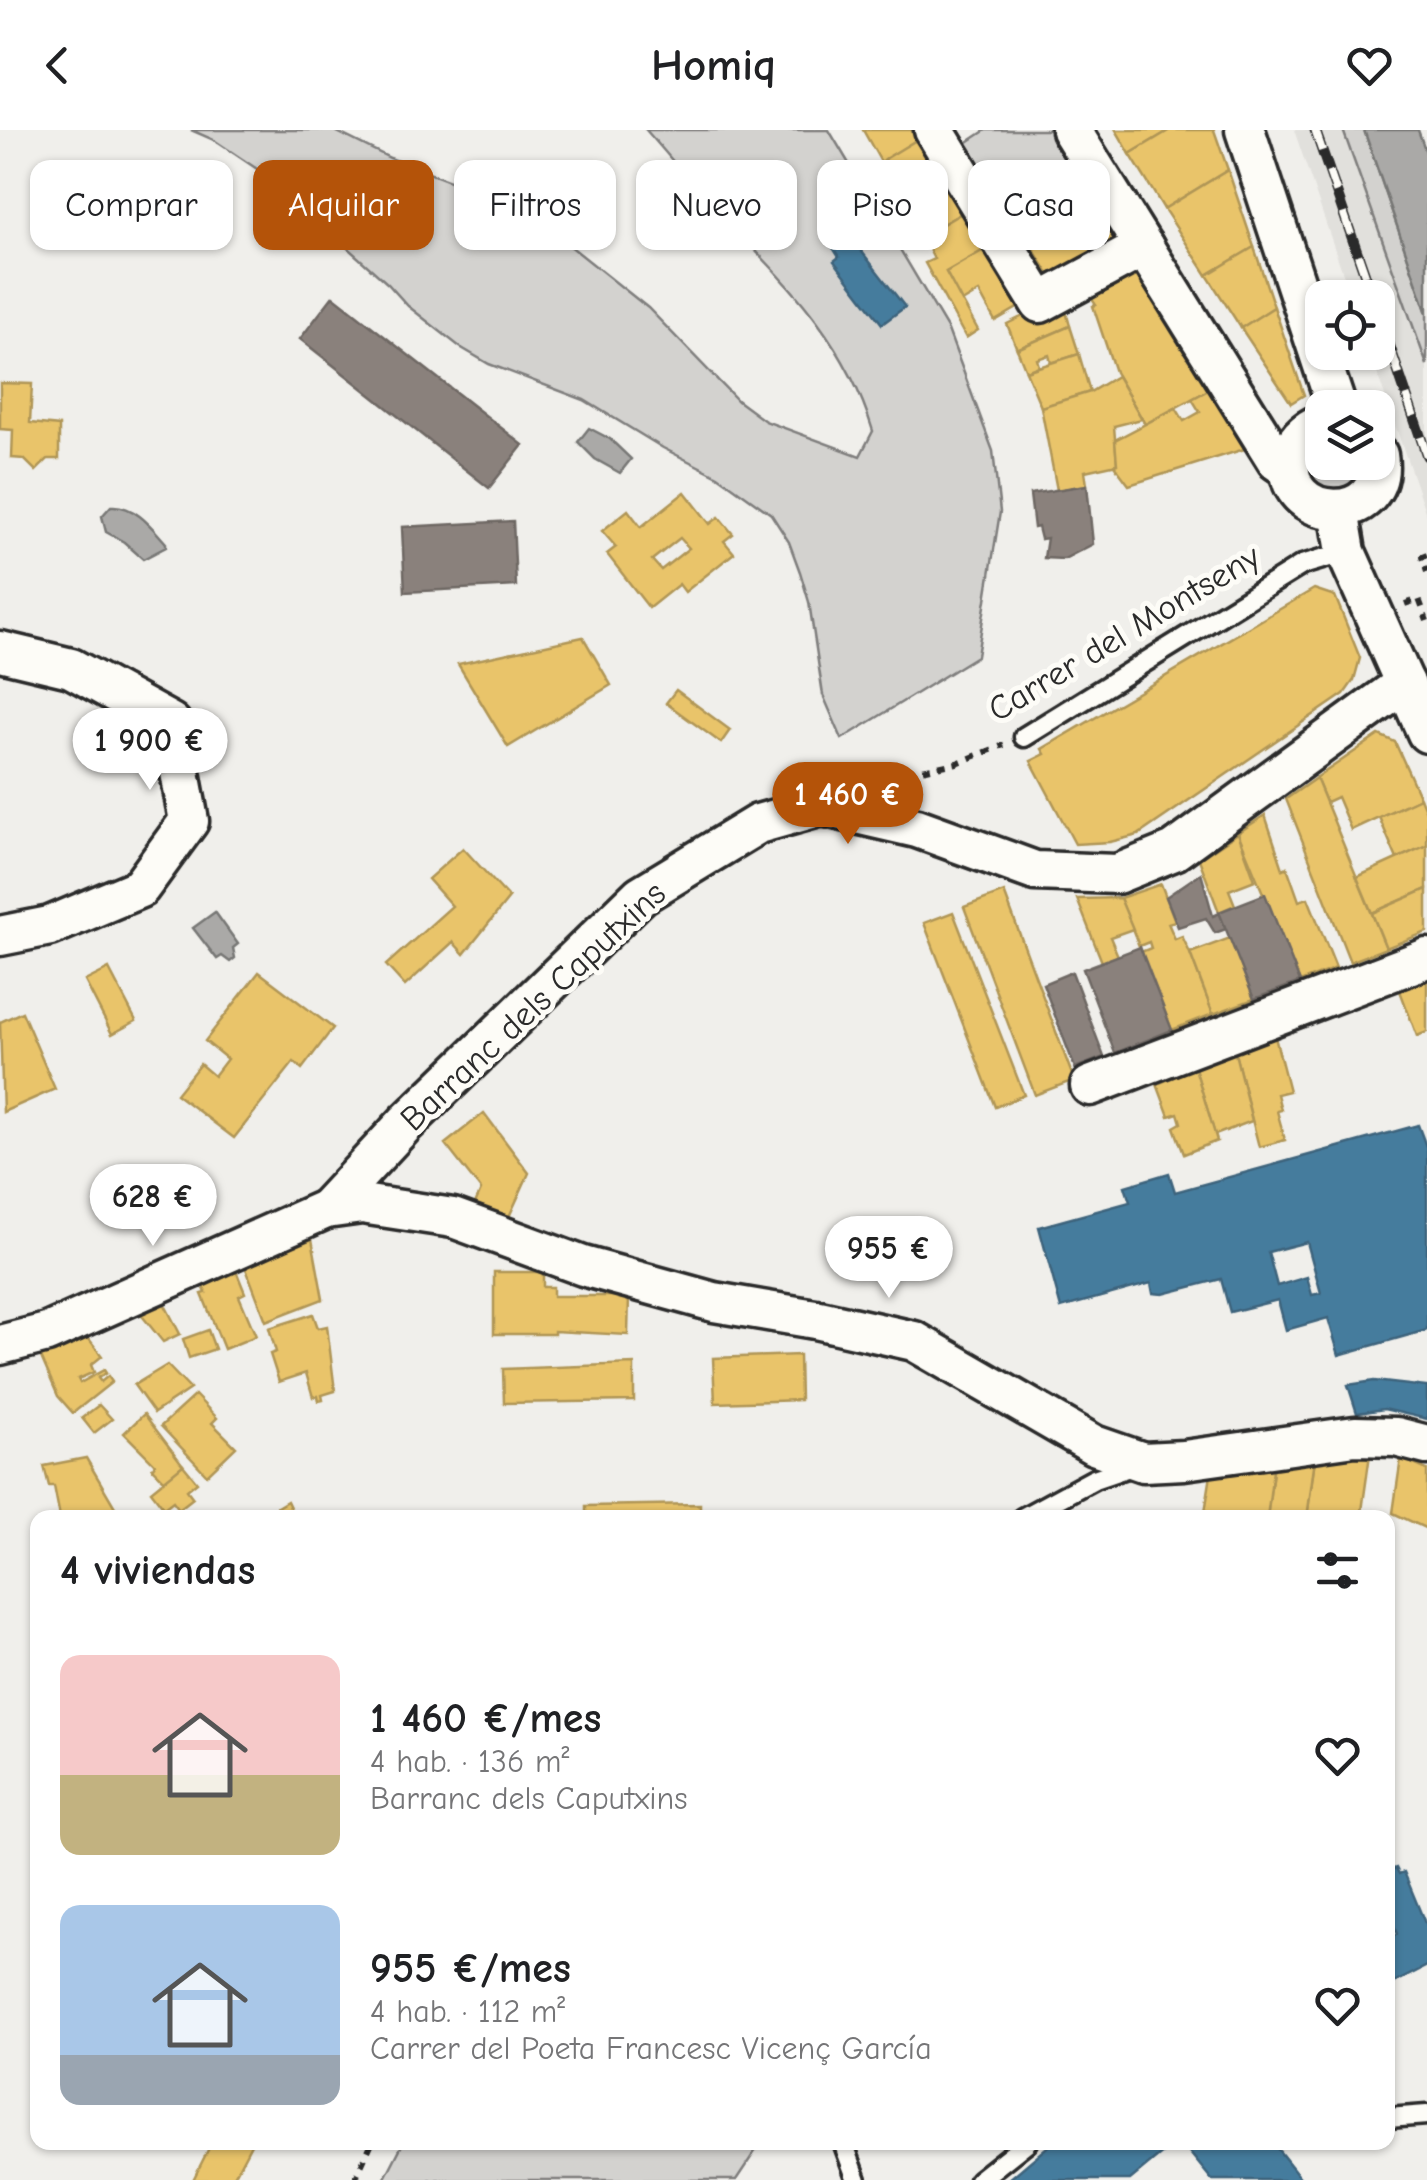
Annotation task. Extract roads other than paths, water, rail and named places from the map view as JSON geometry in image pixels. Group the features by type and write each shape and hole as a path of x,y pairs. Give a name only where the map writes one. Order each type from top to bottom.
{"street":[{"path":"934,130 1040,303 1144,247"},
{"path":"1071,130 1277,461 1290,470"},
{"path":"1245,130 1331,390"},
{"path":"1305,432 1291,454 1290,470 1293,483 1312,504 1339,510 1364,499 1376,480"},
{"path":"1339,510 1346,552 1427,734"},
{"path":"0,651 71,668 171,722 190,821 140,888 50,926 0,936"},
{"name":"Barranc dels Caputxins","path":"326,1210 406,1123 641,895 758,824 822,806 918,828 1035,871 1116,874 1174,851 1404,682"},
{"path":"1090,1086 1427,958"},
{"path":"0,1345 47,1333 326,1210 362,1204 453,1218 583,1266 676,1292 914,1341 1094,1445 1143,1462 1184,1460 1355,1436 1396,1437 1427,1445"}],"lane":[{"name":"Carrer del Montseny","path":"1024,738 1302,565 1346,552"},
{"path":"1037,1510 1094,1480 1143,1462"},
{"path":"1395,2117 1427,2114"},
{"path":"846,2150 857,2180"},
{"path":"979,2180 1017,2150"}],"railway":[{"path":"1315,130 1367,280"},
{"path":"1395,362 1427,456"}]}
